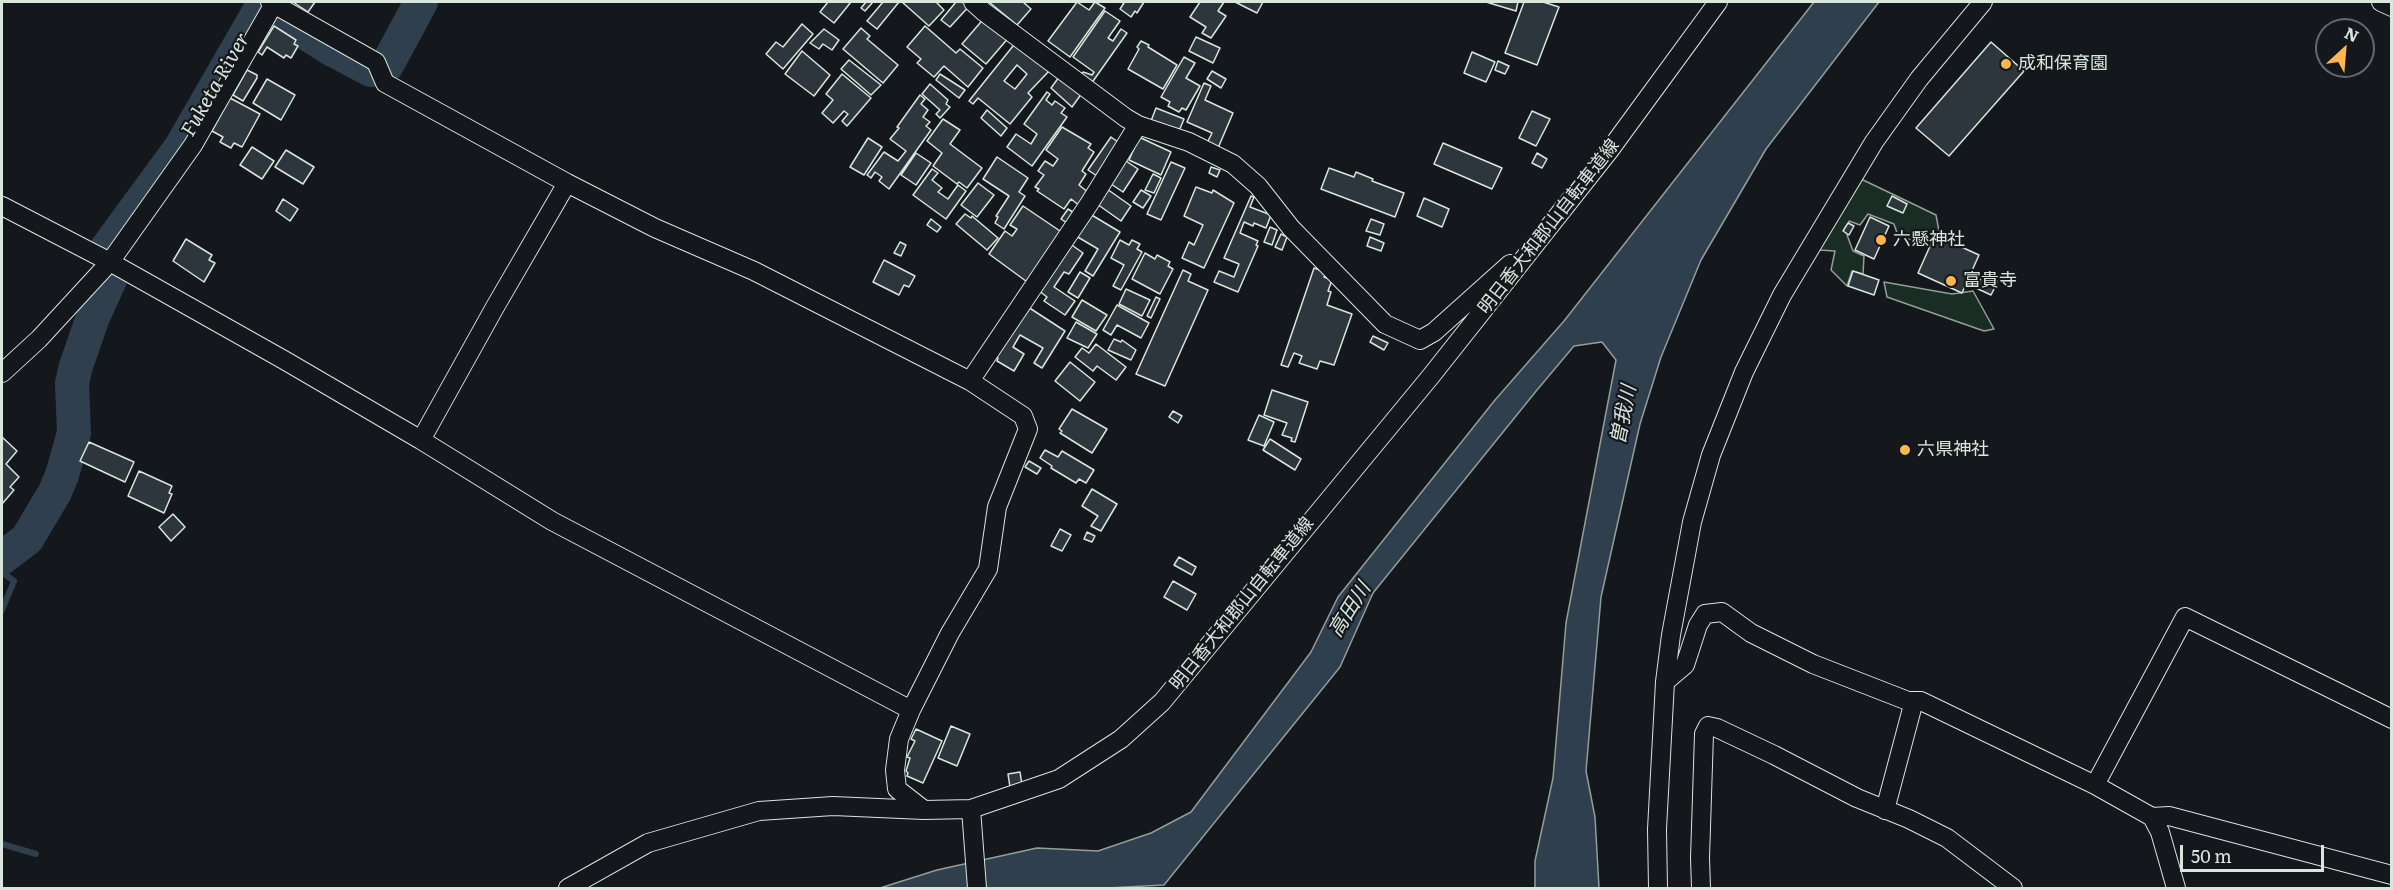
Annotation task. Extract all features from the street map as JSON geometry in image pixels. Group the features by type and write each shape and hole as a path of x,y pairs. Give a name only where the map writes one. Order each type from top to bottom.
{"street":[{"path":"973,2 1050,62 1138,125 1189,142 1233,164 1258,186 1291,228 1385,324 1420,340 1434,332 1499,273 1535,245"},
{"name":"明日香大和郡山自転車道線","path":"568,888 648,843 759,812 833,806 972,814 1059,779 1121,739 1162,702 1431,376 1610,151 1718,2"},
{"path":"1658,888 1657,829 1665,682 1671,635 1692,522 1711,455 1744,372 1782,295 1874,142 1918,78 1983,2"},
{"path":"2381,2 2391,7"},
{"path":"2,373 45,332 110,262 193,145 271,6 378,68 385,83 567,183 655,228 754,271 970,381 1023,416 1028,429 997,507 988,569 950,633 899,739 895,770 897,789 924,810"},
{"path":"970,381 1089,204 1138,125"},
{"path":"421,440 567,183"},
{"path":"2,206 110,262 284,360 421,440 552,521 911,710"},
{"path":"1665,682 1685,665 1698,625 1705,614 1722,612 1751,633 1814,664 1908,701 1921,701 2095,784 2152,817 2160,832 2176,888"},
{"path":"2095,784 2185,617 2391,719"},
{"path":"1885,810 1914,701"},
{"path":"1701,888 1704,734 1708,726 1717,728 1857,798 1909,819 1947,838 2013,888"},
{"path":"972,814 977,888"},
{"path":"2152,817 2169,816 2391,875"}],"green space":[{"path":"1861,179 1936,215 1939,231 1930,238 1914,242 1897,233 1894,224 1868,214 1860,225 1849,221 1847,235 1853,251 1864,256 1863,274 1852,271 1847,286 1831,270 1835,251 1819,250"},
{"path":"1884,282 1952,294 1973,291 1994,329 1984,331 1887,297"}],"water":[{"path":"1814,2 1879,2 1766,149 1701,260 1661,357 1640,424 1601,597 1586,771 1595,817 1599,888 1535,888 1535,861 1553,778 1566,623 1616,360 1602,342 1574,346 1373,593 1340,667 1164,885 1107,888 880,888 937,870 1037,848 1098,851 1151,833 1191,812 1311,652 1338,597 1495,400 1564,321"}],"building":[{"path":"293,2 315,2 308,12"},
{"path":"828,2 851,2 834,23 820,12"},
{"path":"866,2 873,2 865,11 861,8"},
{"path":"883,2 899,2 877,29 867,21"},
{"path":"902,2 936,2 944,10 929,26"},
{"path":"956,2 972,3 950,27 941,20"},
{"path":"989,2 1023,2 1031,9 1017,25"},
{"path":"1077,2 1089,10 1095,2 1105,8 1070,57 1048,41"},
{"path":"1121,2 1144,2 1137,13 1135,11 1131,17 1120,9 1124,3"},
{"path":"1200,2 1224,2 1218,11 1226,16 1211,38 1202,33 1206,27 1190,17"},
{"path":"1235,2 1263,2 1257,13"},
{"path":"1486,2 1518,2 1516,11"},
{"path":"1524,2 1543,2 1559,7 1537,65 1505,53"},
{"path":"1105,11 1120,21 1108,38 1113,41 1121,29 1127,33 1091,84 1080,76 1083,72 1092,75 1094,72 1073,57"},
{"path":"986,16 1010,36 986,64 962,44"},
{"path":"802,24 813,34 783,69 766,54 776,42 783,47"},
{"path":"274,26 296,40 294,44 298,46 291,58 286,55 284,58 267,47 262,55 258,52"},
{"path":"925,26 956,53 960,49 983,68 968,87 944,66 934,77 917,63 921,59 907,47"},
{"path":"861,28 870,36 867,39 898,65 883,83 843,49"},
{"path":"824,29 839,40 832,50 823,44 819,49 810,43"},
{"path":"1196,37 1220,48 1213,63 1189,51"},
{"path":"1017,41 1051,69 1028,93 1032,97 1010,124 978,98 973,104 969,101","holes":["1017,65 1027,74 1015,89 1004,81"]},
{"path":"1141,41 1177,65 1163,89 1128,69"},
{"path":"1991,42 2024,71 1949,156 1916,128"},
{"path":"802,51 830,75 814,96 785,74"},
{"path":"1472,52 1495,62 1486,82 1464,73"},
{"path":"1184,57 1195,63 1186,78 1200,86 1186,110 1182,108 1179,112 1168,106 1170,102 1161,97"},
{"path":"849,60 881,85 871,95 841,69"},
{"path":"1498,61 1509,66 1505,74 1495,70"},
{"path":"247,70 257,75 257,78 243,101 233,95"},
{"path":"1212,71 1226,79 1221,88 1207,79"},
{"path":"842,74 871,98 847,126 842,121 848,114 844,111 833,123 822,113 833,100 826,94"},
{"path":"940,74 965,90 959,98 936,80"},
{"path":"1059,77 1082,93 1072,107 1051,88"},
{"path":"267,79 295,95 281,120 253,103"},
{"path":"1204,83 1211,86 1205,100 1233,113 1218,148 1207,143 1212,133 1187,122"},
{"path":"930,84 948,100 946,104 950,107 940,118 936,114 940,110 922,94"},
{"path":"1047,92 1050,94 1046,100 1052,105 1055,101 1065,108 1061,113 1067,117 1032,166 1007,147 1016,134 1031,144 1037,134 1024,124"},
{"path":"920,95 925,99 921,104 928,110 923,117 930,122 926,126 931,130 889,189 879,181 882,177 875,172 871,178 867,175 884,152 898,161 906,151 890,139"},
{"path":"230,98 260,114 242,147 234,143 231,148 220,142 223,137 212,131"},
{"path":"1156,108 1184,119 1179,131 1151,121"},
{"path":"987,110 1007,128 1001,136 981,118"},
{"path":"1532,111 1550,119 1536,146 1519,138"},
{"path":"943,119 960,130 950,144 982,168 967,188 959,182 957,184 933,166 942,153 927,141"},
{"path":"1062,127 1091,144 1088,148 1094,152 1082,171 1086,174 1079,185 1089,193 1080,206 1071,199 1064,209 1037,191 1039,189 1035,187 1044,175 1038,171 1045,161 1053,166 1058,159 1046,150"},
{"path":"1111,137 1122,145 1100,178 1088,170"},
{"path":"1139,137 1171,152 1161,175 1129,160"},
{"path":"868,138 882,147 864,175 850,167"},
{"path":"1443,143 1502,168 1492,189 1434,164"},
{"path":"252,147 274,161 262,179 240,165"},
{"path":"286,150 314,167 303,184 275,167"},
{"path":"916,153 931,163 916,185 901,175"},
{"path":"1537,153 1547,159 1542,168 1532,163"},
{"path":"997,157 1028,178 1019,192 1025,196 1004,229 995,223 998,217 996,216 1009,196 983,179"},
{"path":"1123,159 1138,169 1123,192 1108,182"},
{"path":"1171,162 1185,168 1161,220 1147,214"},
{"path":"1211,167 1220,170 1217,177 1209,173"},
{"path":"1329,168 1354,177 1356,172 1373,179 1372,181 1404,193 1395,217 1321,189"},
{"path":"932,169 938,173 932,180 942,188 938,192 948,199 958,185 966,191 946,219 913,195"},
{"path":"1153,174 1161,178 1154,193 1145,190"},
{"path":"978,183 994,195 977,217 961,205"},
{"path":"1196,187 1212,193 1213,190 1234,203 1204,268 1182,258 1189,242 1194,245 1203,225 1184,216"},
{"path":"1107,189 1131,206 1121,221 1097,204"},
{"path":"1141,190 1151,196 1143,208 1133,202"},
{"path":"1251,196 1254,197 1250,207 1271,215 1266,228 1244,222 1240,233 1258,241 1256,245 1258,246 1238,292 1214,282 1219,271 1234,277 1239,264 1224,258"},
{"path":"1892,196 1907,204 1903,213 1887,206"},
{"path":"1424,198 1449,209 1442,227 1417,216"},
{"path":"283,199 298,209 290,221 276,211"},
{"path":"1023,206 1063,233 1030,284 989,254 1005,231 1012,236 1017,229 1010,225"},
{"path":"1068,209 1076,214 1070,225 1061,219"},
{"path":"965,214 971,218 972,216 998,238 987,250 956,224"},
{"path":"1090,214 1120,232 1093,276 1085,271 1098,249 1076,236"},
{"path":"1870,217 1889,226 1874,259 1855,250"},
{"path":"931,219 941,227 937,232 927,225"},
{"path":"1371,219 1384,224 1380,235 1366,231"},
{"path":"1848,223 1854,226 1849,235 1843,231"},
{"path":"1270,227 1277,230 1272,245 1264,242"},
{"path":"1281,234 1287,237 1282,250 1275,247"},
{"path":"1935,235 1979,255 1962,293 1918,273"},
{"path":"1370,237 1384,243 1381,251 1367,246"},
{"path":"186,239 212,255 209,260 215,263 204,282 173,261"},
{"path":"1120,240 1129,245 1132,240 1140,244 1137,249 1142,252 1121,290 1113,286 1124,265 1111,258"},
{"path":"900,242 906,245 901,256 894,253"},
{"path":"1069,243 1083,253 1069,274 1064,272 1054,287 1075,301 1065,315 1044,301 1047,297 1038,290"},
{"path":"1145,253 1155,259 1157,255 1170,262 1168,266 1173,269 1160,294 1132,279"},
{"path":"884,260 915,276 909,287 904,285 899,295 873,282"},
{"path":"1314,268 1326,272 1324,277 1332,280 1327,305 1352,314 1334,365 1320,361 1317,369 1299,363 1302,356 1294,353 1288,367 1281,365"},
{"path":"1183,270 1191,274 1188,281 1208,290 1165,386 1136,374"},
{"path":"1853,271 1879,280 1874,295 1848,286"},
{"path":"1080,272 1090,278 1078,298 1068,292"},
{"path":"1983,274 1998,281 1991,295 1976,288"},
{"path":"1126,289 1150,300 1142,316 1119,304"},
{"path":"1156,297 1160,299 1151,318 1147,316"},
{"path":"1082,300 1107,315 1096,331 1072,317"},
{"path":"1117,305 1149,323 1141,338 1117,325 1111,335 1103,330"},
{"path":"1028,307 1065,331 1042,368 1034,363 1043,348 1020,335 1013,347 1024,354 1014,371 997,361 998,358 995,356"},
{"path":"1076,322 1097,334 1088,348 1067,338"},
{"path":"1373,336 1388,343 1384,350 1370,342"},
{"path":"1114,339 1121,342 1122,340 1136,350 1131,360 1108,350"},
{"path":"1096,344 1126,367 1116,380 1097,366 1093,371 1075,357 1082,348 1089,353"},
{"path":"1070,362 1095,382 1080,401 1055,381"},
{"path":"1272,390 1308,402 1295,442 1291,441 1292,438 1282,435 1287,423 1264,415"},
{"path":"1072,409 1107,429 1092,453 1060,433 1062,431 1059,429"},
{"path":"1173,411 1182,416 1178,423 1169,417"},
{"path":"1259,415 1274,422 1264,446 1248,440"},
{"path":"2,437 17,451 6,464 19,477 10,487 14,490 2,504"},
{"path":"1270,439 1301,459 1295,470 1263,450"},
{"path":"89,442 134,462 125,482 80,461"},
{"path":"1045,450 1058,457 1062,451 1094,470 1086,483 1079,479 1076,483 1051,468 1052,466 1040,458"},
{"path":"1029,461 1041,468 1037,474 1025,467"},
{"path":"139,471 172,486 169,493 172,494 164,513 128,496"},
{"path":"1092,489 1117,504 1101,531 1091,526 1098,516 1082,506"},
{"path":"173,514 185,527 171,541 159,527"},
{"path":"1060,529 1071,535 1062,551 1051,546"},
{"path":"1087,532 1095,536 1092,542 1084,539"},
{"path":"1179,557 1196,567 1192,575 1174,565"},
{"path":"1173,581 1196,594 1187,610 1164,597"},
{"path":"951,726 970,734 957,766 938,758"},
{"path":"916,729 942,741 923,783 907,776 906,771 910,758 907,757 915,741 911,739"},
{"path":"1020,772 1022,785 1010,787 1008,774"}],"waterway":[{"name":"Fuketa River","path":"107,248 181,147 261,8 279,16 333,50 371,70 387,65 421,2"},
{"name":"Fuketa River","path":"2,558 27,539 55,492 62,475 74,433 72,383 76,366 93,317 112,275"},
{"path":"2,572 14,581 2,610"},
{"path":"2,844 36,854"}],"place":[{"name":"成和保育園","path":"2006,64"},
{"name":"六懸神社","path":"1881,240"},
{"name":"富貴寺","path":"1951,281"},
{"name":"六県神社","path":"1905,450"}],"water label":[{"name":"曽我川","path":"1624,415"},
{"name":"高田川","path":"1350,610"}]}
